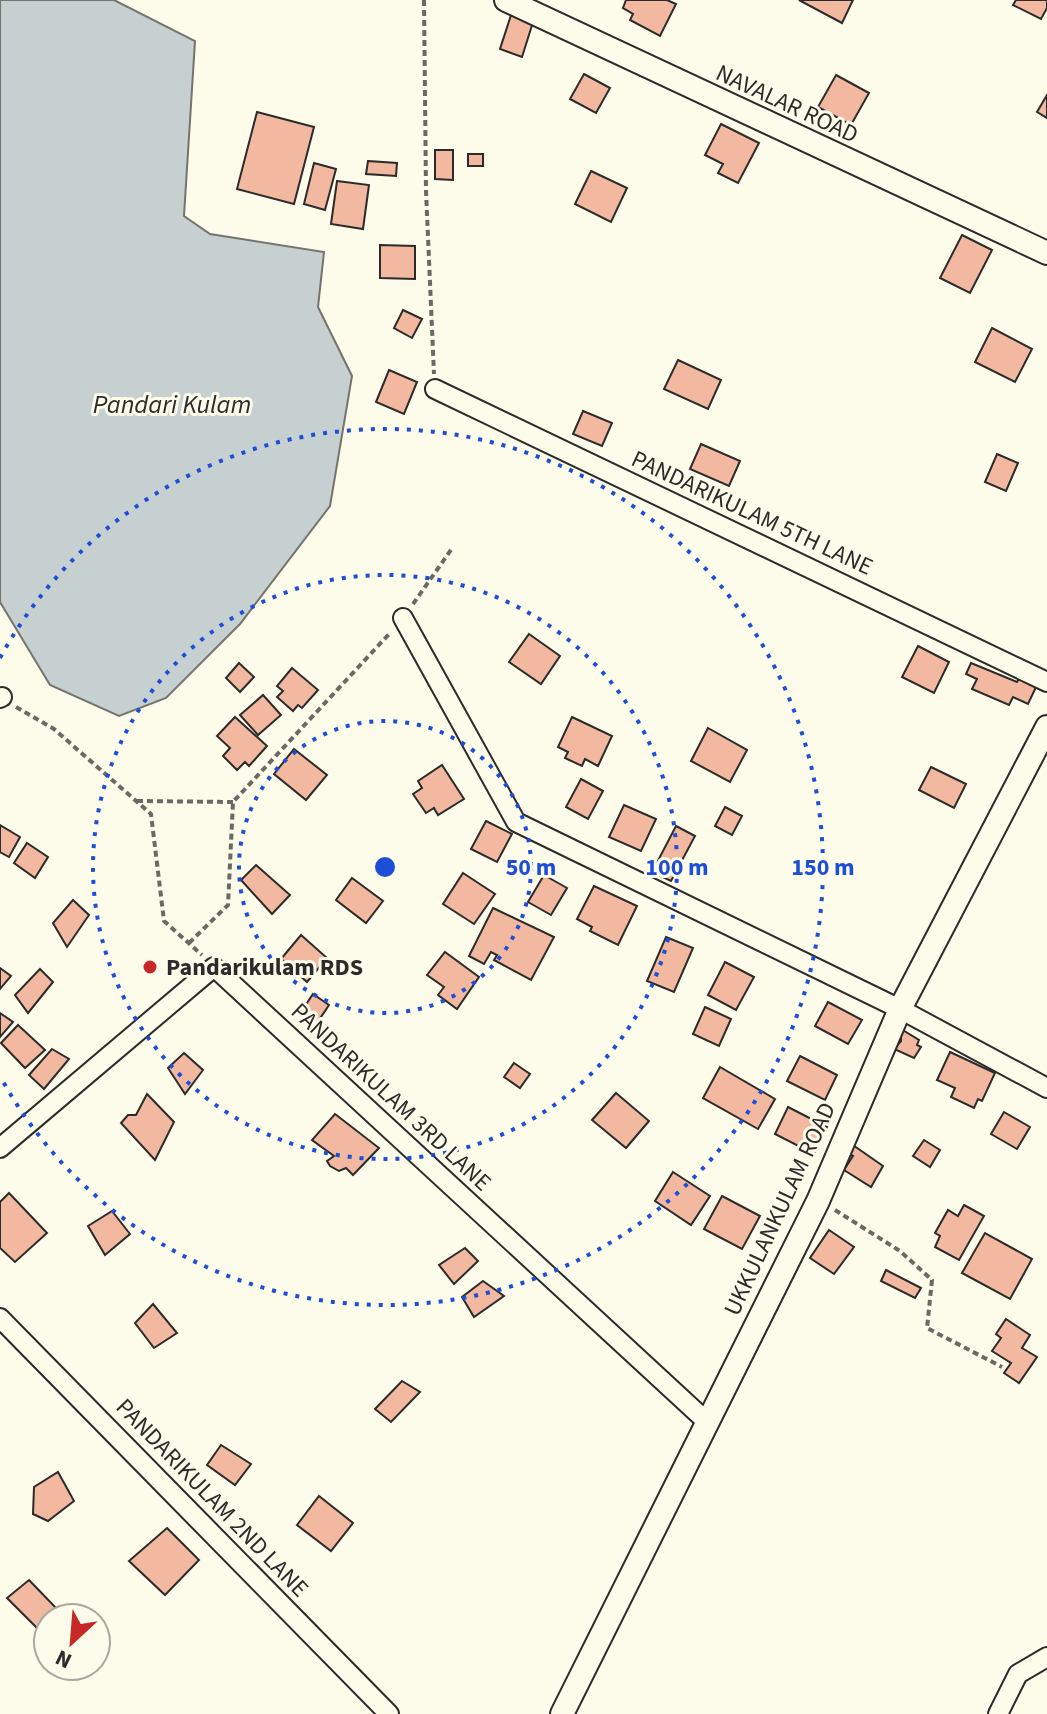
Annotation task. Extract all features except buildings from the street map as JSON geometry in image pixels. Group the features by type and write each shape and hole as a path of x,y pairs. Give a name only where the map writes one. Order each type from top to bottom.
{"street":[{"name":"NAVALAR ROAD","path":"506,0 1047,253"},
{"name":"PANDARIKULAM 5TH LANE","path":"435,389 1047,682"},
{"path":"403,618 516,822 900,1009 1047,1088"},
{"name":"UKKULANKULAM ROAD","path":"562,1714 818,1201 900,1009 1047,727"},
{"path":"0,1148 214,967"},
{"name":"PANDARIKULAM 3RD LANE","path":"214,967 706,1421"},
{"name":"PANDARIKULAM 2ND LANE","path":"0,1318 389,1714"},
{"path":"998,1714 1018,1674 1047,1657"}],"path":[{"path":"424,0 426,191 435,389"},
{"path":"189,943 228,905 233,802 403,618 453,547"},
{"path":"1,698 54,729 151,814 164,921 214,967"},
{"path":"134,800 233,802"},
{"path":"818,1201 900,1251 932,1280 927,1328 1002,1367"}],"water":[{"name":"Pandari Kulam","path":"0,0 114,0 195,41 184,216 210,234 324,252 318,307 352,376 330,506 240,624 166,698 119,716 50,685 0,602"}],"place":[{"name":"Pandarikulam RDS","path":"150,967"}]}
